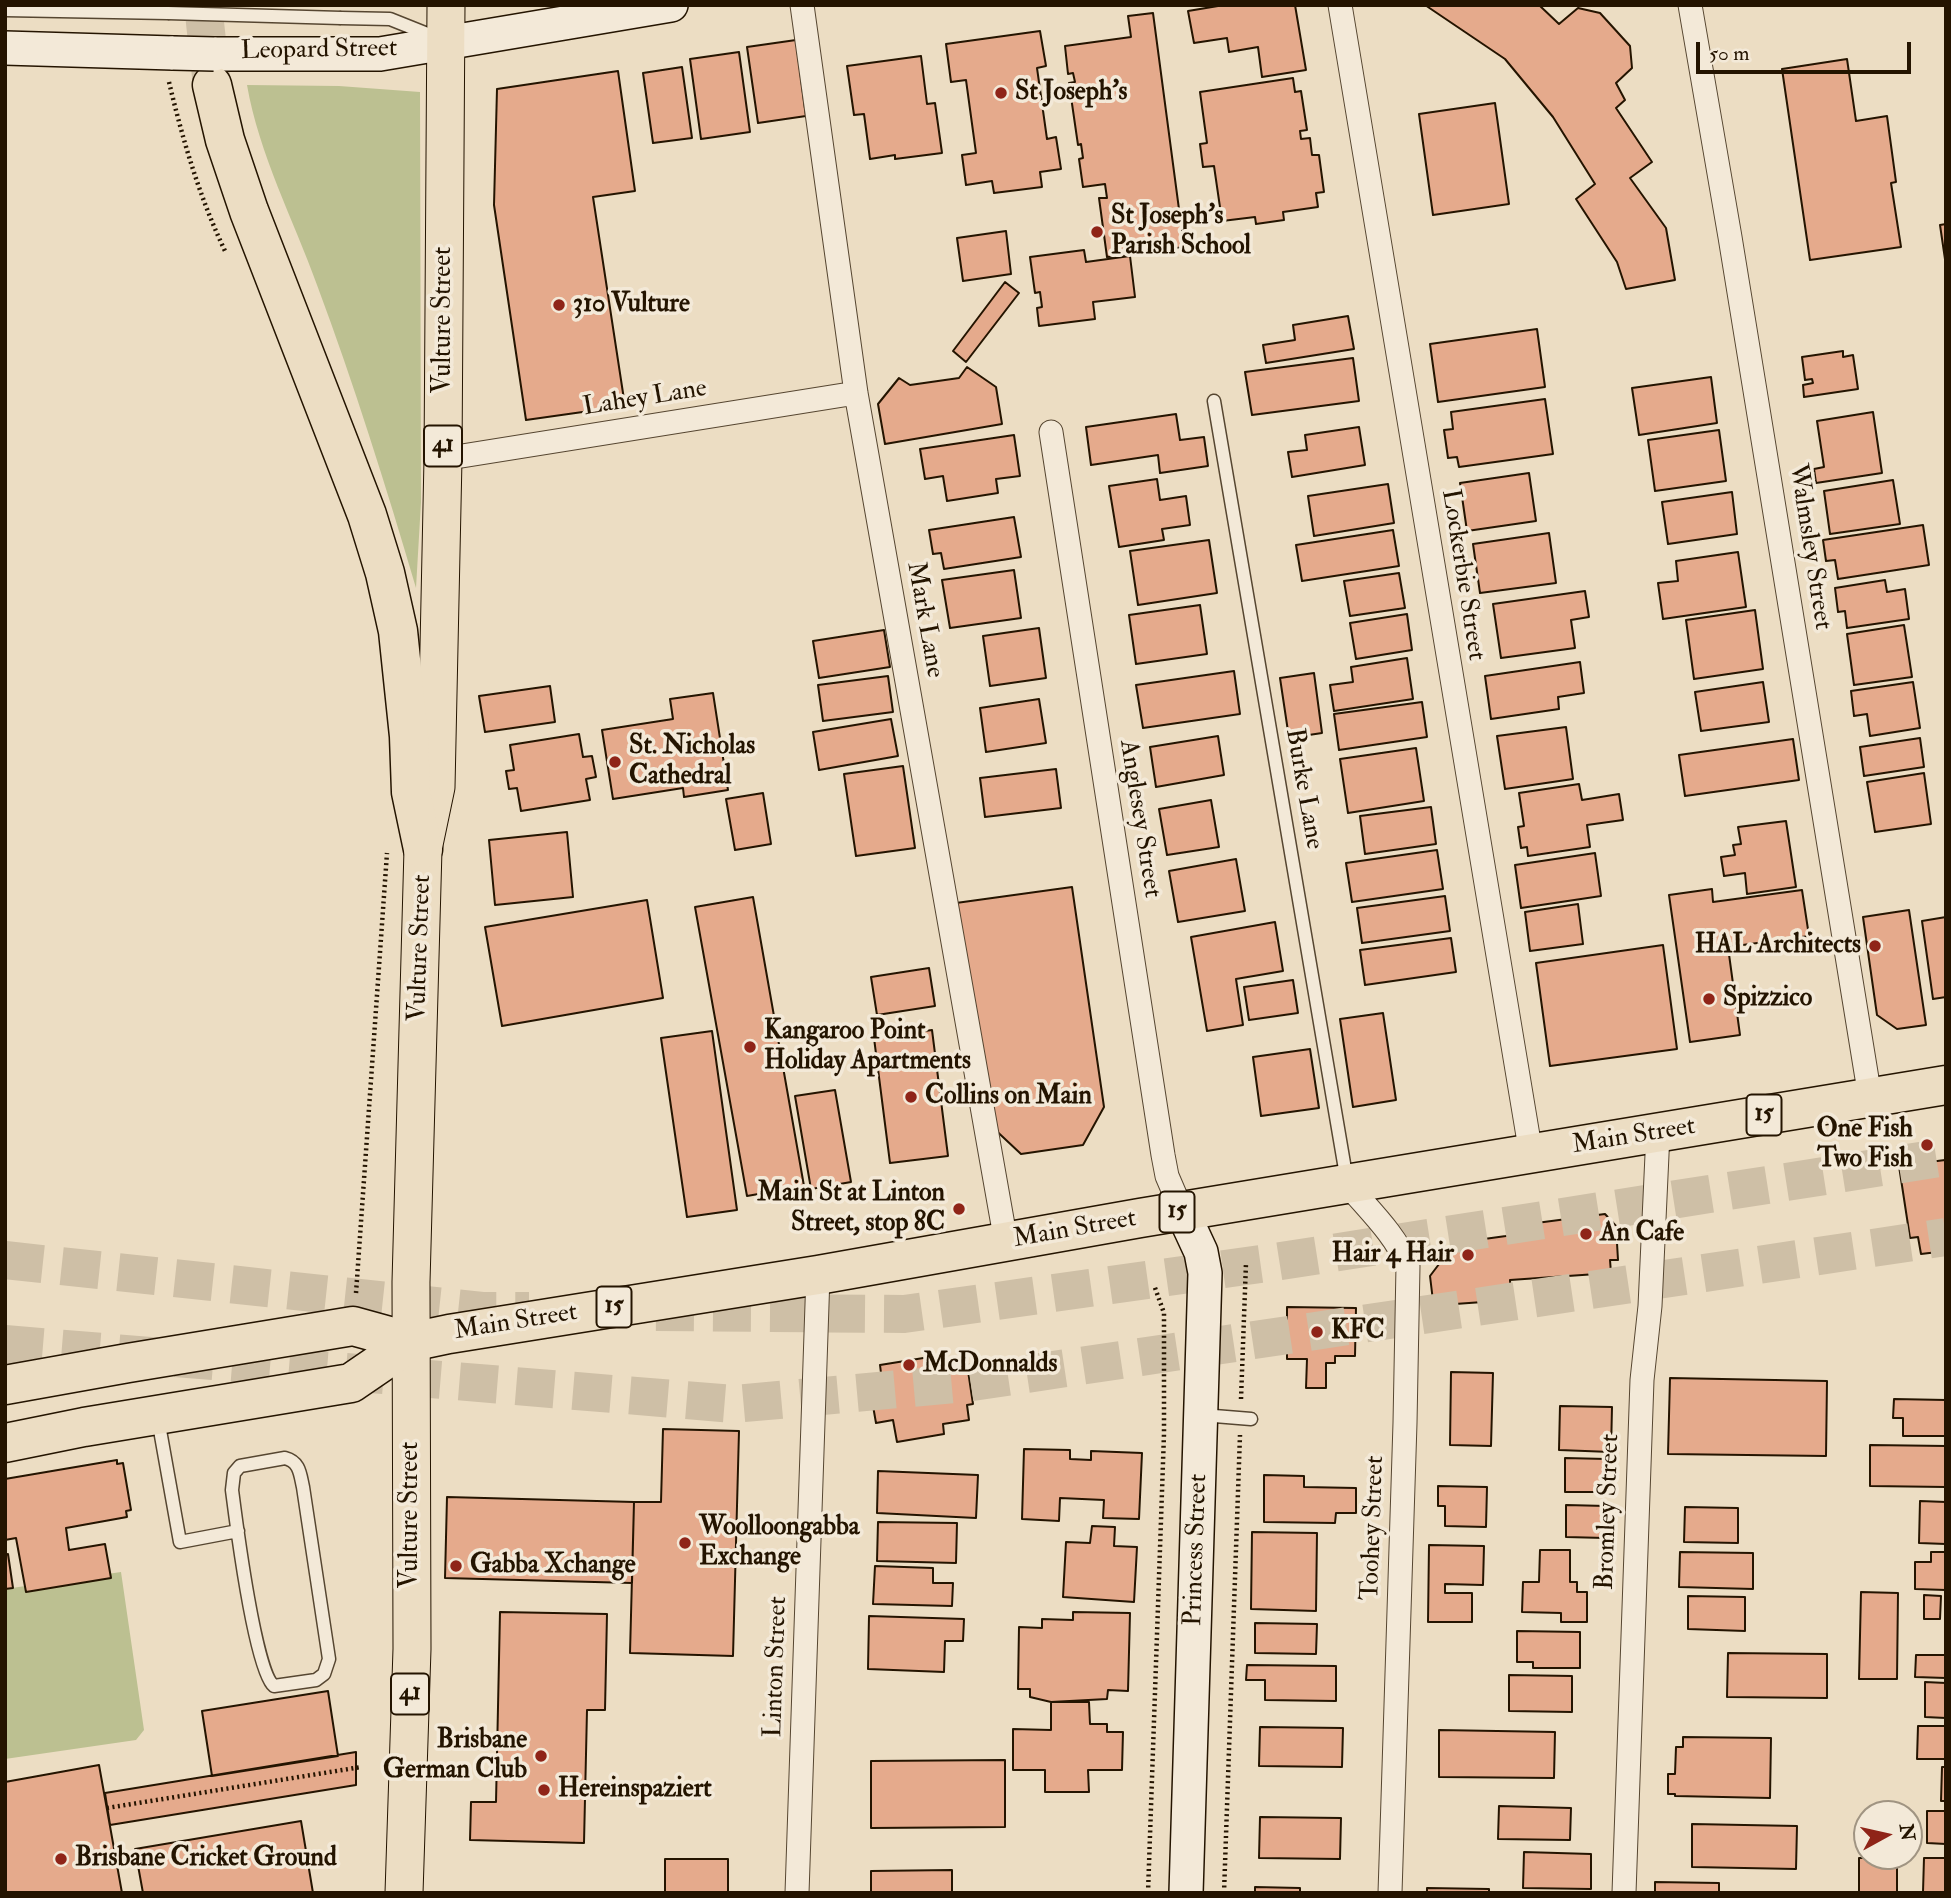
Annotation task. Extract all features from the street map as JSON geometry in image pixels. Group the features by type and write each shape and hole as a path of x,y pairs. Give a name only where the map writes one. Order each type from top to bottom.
{"highway":[{"path":"212,85 240,188 367,515 384,573 398,631 410,736 411,792 406,846"},
{"name":"Main Street","path":"5,1385 353,1326 411,1342 1946,1085"},
{"name":"Main Street","path":"5,1443 351,1383 411,1342"}],"main road":[{"name":"Vulture Street","path":"404,1893 412,1649 406,846 436,787 443,459 446,5"}],"street":[{"name":"Leopard Street","path":"5,48 170,64 380,54 671,5"},
{"name":"Mark Lane","path":"802,5 856,393 1006,1242"},
{"name":"Lockerbie Street","path":"1339,5 1531,1154"},
{"name":"Walmsley Street","path":"1690,5 1871,1097"},
{"name":"Lahey Lane","path":"443,459 856,393"},
{"name":"Anglesey Street","path":"1051,432 1163,1155 1167,1176 1182,1211"},
{"name":"Bromley Street","path":"1624,1893 1642,1380 1650,1306 1658,1133"},
{"name":"Toohey Street","path":"1348,1185 1394,1240 1408,1266 1390,1893"},
{"name":"Princess Street","path":"1182,1211 1205,1264 1186,1893"},
{"name":"Linton Street","path":"797,1893 818,1275"}],"lane":[{"path":"5,10 390,19 445,42"},
{"name":"Burke Lane","path":"1214,401 1348,1185"},
{"path":"158,1415 180,1542 237,1531"},
{"path":"1201,1415 1245,1419"},
{"path":"285,1458 294,1462 303,1486 328,1654 326,1670 321,1677 279,1686 271,1684 266,1677 258,1650 237,1531 232,1490 237,1468 285,1458"}],"path":[{"path":"170,64 192,166 229,259"},
{"path":"356,1293 406,846"},
{"path":"1224,1893 1245,1419 1246,1263"},
{"path":"1147,1893 1164,1434 1164,1313 1154,1285"},
{"path":"107,1808 361,1768"}],"green space":[{"path":"247,85 339,86 420,92 421,502 416,588 357,397 268,161 252,111"},
{"path":"121,1572 144,1730 136,1740 5,1759 5,1589"}],"building":[{"path":"1224,5 1295,5 1306,70 1262,77 1258,47 1229,52 1227,38 1194,43 1188,11"},
{"path":"1425,5 1539,5 1559,24 1578,8 1600,13 1630,46 1632,68 1616,83 1625,100 1616,108 1652,162 1630,178 1666,228 1675,280 1626,289 1617,262 1576,199 1595,184 1553,117 1505,59"},
{"path":"1153,13 1184,247 1107,257 1099,198 1107,198 1105,184 1083,187 1079,159 1083,158 1081,144 1078,145 1069,83 1075,82 1073,73 1068,74 1065,46 1131,37 1128,16"},
{"path":"1040,31 1046,66 1037,68 1047,139 1056,137 1061,169 1040,172 1042,187 994,193 992,181 966,185 962,155 976,153 966,80 951,82 946,44"},
{"path":"796,40 806,116 758,123 747,47"},
{"path":"739,52 750,132 701,139 690,59"},
{"path":"921,56 927,104 935,103 942,153 870,159 864,114 854,115 847,66"},
{"path":"1847,59 1856,121 1887,116 1896,182 1891,183 1901,247 1810,260 1782,69"},
{"path":"682,67 692,138 653,143 643,73"},
{"name":"310 Vulture","path":"618,71 635,191 593,197 625,406 526,420 494,205 497,89"},
{"path":"1293,78 1295,92 1301,91 1307,130 1300,131 1301,139 1310,138 1312,155 1319,155 1324,192 1316,193 1318,207 1283,212 1284,220 1256,224 1255,217 1222,221 1214,166 1203,167 1200,144 1207,143 1200,92"},
{"path":"1495,103 1509,204 1433,215 1419,114"},
{"path":"1946,224 1946,266 1940,225"},
{"path":"1006,231 1011,274 963,281 957,238"},
{"path":"1084,250 1086,262 1130,256 1135,297 1093,302 1095,319 1039,326 1037,308 1042,307 1040,292 1035,293 1030,257"},
{"path":"1005,282 1019,293 966,362 953,351"},
{"path":"1348,316 1354,349 1266,363 1263,345 1295,340 1293,325"},
{"path":"1537,329 1545,387 1438,402 1430,344"},
{"path":"1843,351 1843,357 1853,355 1858,389 1804,397 1803,385 1813,383 1812,379 1805,380 1802,357"},
{"path":"1353,358 1359,401 1252,415 1245,372"},
{"path":"967,367 996,387 1002,424 885,444 878,404 899,378 910,385 959,378"},
{"path":"1711,377 1717,423 1639,435 1632,388"},
{"path":"1545,399 1553,454 1459,467 1457,457 1448,458 1444,430 1453,429 1451,412"},
{"path":"1873,412 1882,473 1816,483 1814,469 1824,467 1817,421"},
{"path":"1176,414 1180,440 1204,437 1208,466 1160,473 1158,455 1091,465 1086,427"},
{"path":"1359,427 1365,465 1292,477 1288,452 1307,450 1305,435"},
{"path":"1719,430 1726,481 1655,491 1648,440"},
{"path":"1014,435 1020,476 996,479 998,493 947,501 943,476 925,479 920,449"},
{"path":"1529,473 1536,521 1467,531 1460,483"},
{"path":"1157,479 1160,500 1186,496 1190,525 1162,529 1164,540 1119,547 1109,486"},
{"path":"1893,480 1900,524 1830,534 1824,491"},
{"path":"1388,484 1394,523 1314,536 1308,496"},
{"path":"1732,492 1737,534 1668,544 1662,502"},
{"path":"1014,517 1021,557 944,569 941,553 933,554 929,530"},
{"path":"1923,525 1929,565 1838,579 1835,560 1826,561 1823,540"},
{"path":"1393,530 1399,566 1302,581 1296,545"},
{"path":"1549,533 1556,583 1480,593 1473,544"},
{"path":"1209,540 1217,593 1138,605 1130,551"},
{"path":"1738,552 1746,607 1663,619 1658,583 1678,581 1676,561"},
{"path":"1014,570 1021,618 950,628 942,580"},
{"path":"1399,573 1405,608 1350,616 1344,581"},
{"path":"1885,580 1887,592 1905,589 1909,619 1847,628 1845,611 1838,612 1835,588"},
{"path":"1585,591 1589,617 1571,620 1575,648 1501,658 1493,604"},
{"path":"1200,605 1207,654 1136,664 1129,615"},
{"path":"1755,610 1763,669 1694,679 1686,620"},
{"path":"1407,614 1412,650 1356,659 1350,623"},
{"path":"1904,625 1912,677 1854,685 1847,634"},
{"path":"1039,628 1046,678 990,686 983,636"},
{"path":"884,630 890,667 819,678 813,641"},
{"path":"1407,658 1413,699 1334,711 1330,685 1353,682 1351,667"},
{"path":"1580,662 1584,693 1558,697 1559,709 1491,719 1485,676"},
{"path":"1234,671 1240,714 1143,728 1136,685"},
{"path":"1314,673 1322,733 1289,738 1280,678"},
{"path":"888,676 893,712 823,721 818,685"},
{"path":"1763,682 1769,722 1701,731 1695,692"},
{"path":"1913,682 1920,728 1870,736 1867,714 1854,716 1851,691"},
{"path":"550,686 555,722 485,732 479,696"},
{"path":"713,693 728,790 684,797 683,788 613,799 602,730 673,719 670,699"},
{"path":"1039,699 1046,743 986,752 980,708"},
{"path":"1422,702 1427,737 1339,750 1334,714"},
{"path":"891,719 898,756 819,770 813,732"},
{"path":"1566,727 1573,779 1505,789 1497,736"},
{"path":"579,734 583,757 592,756 596,777 586,779 590,800 521,811 517,788 509,789 506,771 514,770 510,745"},
{"path":"1218,736 1224,775 1156,787 1150,747"},
{"path":"1920,738 1924,767 1864,776 1860,747"},
{"path":"1793,739 1799,780 1685,796 1679,755"},
{"path":"1416,748 1424,801 1348,813 1340,759"},
{"path":"903,766 915,848 856,856 844,774"},
{"path":"1056,769 1061,808 985,817 980,778"},
{"path":"1924,773 1931,824 1875,832 1867,782"},
{"path":"1579,784 1582,800 1619,794 1623,820 1587,825 1590,847 1528,856 1527,847 1521,848 1518,827 1524,826 1519,793"},
{"path":"763,793 771,844 735,850 726,799"},
{"path":"1211,800 1219,847 1167,855 1159,809"},
{"path":"1431,807 1436,844 1365,854 1360,816"},
{"path":"1786,821 1796,887 1747,894 1745,873 1724,876 1721,857 1735,855 1733,845 1741,844 1738,827"},
{"path":"567,832 573,897 495,905 489,840"},
{"path":"1437,850 1443,889 1352,902 1346,863"},
{"path":"1595,853 1601,896 1521,908 1515,865"},
{"path":"1236,859 1245,911 1178,922 1169,871"},
{"path":"1072,887 1104,1107 1083,1145 1021,1154 989,1124 956,903"},
{"path":"1712,889 1713,902 1802,890 1809,936 1728,947 1740,1035 1690,1042 1669,895"},
{"path":"1445,896 1450,931 1362,943 1357,908"},
{"name":"Kangaroo Point Holiday Apartments","path":"753,897 804,1186 747,1196 695,907"},
{"path":"647,900 663,998 502,1026 485,927"},
{"path":"1578,904 1583,944 1530,951 1525,912"},
{"path":"1909,910 1926,1025 1897,1029 1877,1015 1863,917"},
{"path":"1946,917 1946,997 1933,999 1922,921"},
{"path":"1275,922 1283,971 1236,979 1243,1025 1207,1031 1191,937"},
{"path":"1451,938 1456,972 1365,985 1360,950"},
{"path":"1663,945 1677,1049 1550,1066 1536,963"},
{"path":"929,968 935,1006 877,1015 871,977"},
{"path":"1293,980 1298,1013 1249,1020 1244,987"},
{"path":"1383,1013 1396,1100 1353,1107 1340,1019"},
{"name":"Collins on Main","path":"932,1030 948,1156 890,1163 874,1038"},
{"path":"712,1031 737,1210 687,1217 661,1038"},
{"path":"1310,1049 1319,1108 1261,1116 1253,1057"},
{"path":"835,1090 851,1182 811,1189 795,1096"},
{"path":"1945,1160 1946,1251 1921,1254 1918,1237 1910,1238 1899,1166"},
{"path":"1605,1214 1616,1226 1618,1260 1610,1260 1611,1273 1510,1280 1511,1300 1441,1305 1433,1301 1430,1276 1455,1243 1506,1236 1521,1225"},
{"path":"1287,1307 1356,1308 1355,1356 1335,1356 1335,1363 1326,1363 1326,1388 1306,1388 1307,1359 1287,1359 1287,1351 1277,1350 1277,1319 1287,1319"},
{"path":"942,1355 944,1367 967,1364 973,1404 967,1405 969,1420 943,1424 944,1434 897,1442 893,1420 876,1423 869,1383 882,1381 880,1365"},
{"path":"1451,1372 1493,1373 1491,1446 1450,1445"},
{"path":"1670,1378 1827,1381 1826,1456 1668,1454"},
{"path":"1894,1399 1946,1400 1946,1436 1903,1436 1903,1418 1893,1418"},
{"path":"1560,1406 1612,1407 1611,1452 1559,1450"},
{"name":"Woolloongabba Exchange","path":"663,1429 739,1431 733,1656 630,1653 634,1502 661,1502"},
{"path":"1870,1445 1946,1446 1946,1487 1870,1486"},
{"path":"1024,1449 1070,1450 1070,1459 1091,1460 1091,1451 1142,1453 1139,1519 1103,1518 1104,1500 1060,1498 1059,1521 1022,1519"},
{"path":"1565,1458 1606,1459 1605,1492 1565,1492"},
{"path":"117,1460 117,1464 123,1463 131,1510 126,1511 127,1517 66,1528 69,1550 105,1544 111,1578 26,1592 16,1538 5,1540 5,1479"},
{"path":"878,1471 978,1475 976,1518 877,1513"},
{"path":"1264,1475 1304,1476 1304,1487 1356,1488 1356,1513 1336,1513 1335,1523 1264,1522"},
{"path":"1438,1486 1487,1487 1486,1527 1445,1526 1445,1506 1438,1506"},
{"path":"447,1497 634,1502 632,1583 445,1578"},
{"path":"1920,1501 1946,1502 1946,1544 1919,1543"},
{"path":"1566,1505 1606,1506 1605,1538 1566,1537"},
{"path":"1685,1507 1738,1508 1738,1543 1684,1542"},
{"path":"878,1522 957,1523 956,1563 877,1561"},
{"path":"1092,1526 1115,1527 1114,1546 1137,1547 1134,1602 1063,1597 1066,1542 1090,1543"},
{"path":"1252,1532 1317,1533 1316,1611 1251,1609"},
{"path":"1429,1545 1484,1546 1483,1585 1445,1584 1445,1593 1472,1593 1472,1622 1428,1622"},
{"path":"1540,1550 1570,1550 1570,1582 1577,1582 1577,1592 1587,1592 1587,1622 1561,1622 1561,1613 1522,1612 1523,1582 1539,1582"},
{"path":"1680,1552 1753,1553 1753,1589 1679,1587"},
{"path":"1931,1552 1946,1552 1946,1590 1915,1589 1915,1562 1931,1562"},
{"path":"8,1554 13,1588 5,1589 5,1555"},
{"path":"875,1566 933,1568 933,1583 953,1583 952,1606 873,1604"},
{"path":"1861,1592 1898,1593 1897,1679 1859,1679"},
{"path":"1924,1595 1941,1596 1940,1619 1924,1619"},
{"path":"1688,1596 1745,1597 1745,1631 1688,1629"},
{"name":"Brisbane German Club","path":"500,1612 607,1614 605,1710 587,1710 584,1843 470,1840 471,1802 496,1802"},
{"path":"1073,1612 1130,1613 1128,1691 1108,1690 1107,1699 1051,1702 1030,1697 1030,1689 1018,1689 1019,1627 1042,1628 1042,1619 1073,1620"},
{"path":"869,1616 964,1619 963,1641 945,1641 944,1672 868,1669"},
{"path":"1255,1623 1317,1624 1316,1654 1255,1653"},
{"path":"1517,1631 1580,1632 1580,1668 1533,1668 1533,1662 1517,1662"},
{"path":"1728,1653 1827,1654 1827,1698 1727,1697"},
{"path":"1916,1655 1946,1655 1946,1678 1915,1677"},
{"path":"1247,1665 1336,1666 1336,1701 1265,1700 1265,1680 1246,1680"},
{"path":"1509,1675 1572,1676 1572,1712 1509,1711"},
{"path":"1925,1682 1946,1683 1946,1718 1925,1717"},
{"path":"328,1691 338,1756 212,1776 202,1711"},
{"path":"1051,1702 1089,1702 1090,1724 1107,1724 1107,1732 1123,1732 1122,1770 1088,1770 1089,1792 1045,1792 1045,1770 1013,1770 1013,1729 1051,1730"},
{"path":"1918,1726 1946,1726 1946,1759 1917,1759"},
{"path":"1260,1727 1343,1728 1342,1767 1259,1766"},
{"path":"1439,1730 1555,1732 1554,1778 1439,1777"},
{"path":"1683,1737 1771,1738 1770,1798 1668,1794 1668,1774 1675,1774 1676,1747 1683,1747"},
{"path":"356,1752 356,1785 110,1825 105,1793"},
{"path":"1005,1760 1005,1827 871,1828 871,1761"},
{"name":"Brisbane Cricket Ground","path":"99,1765 122,1893 5,1893 5,1782"},
{"path":"1942,1767 1946,1767 1946,1801 1941,1801"},
{"path":"1499,1806 1571,1808 1570,1840 1498,1839"},
{"path":"1927,1811 1946,1811 1946,1844 1927,1843"},
{"path":"1260,1817 1341,1818 1340,1859 1259,1858"},
{"path":"301,1821 313,1893 143,1893 135,1849"},
{"path":"1692,1824 1797,1826 1796,1869 1692,1867"},
{"path":"1524,1852 1591,1854 1591,1889 1523,1888"},
{"path":"1924,1858 1946,1858 1946,1892 1923,1892"},
{"path":"665,1859 728,1859 728,1893 665,1893"},
{"path":"952,1870 952,1893 871,1893 871,1871"},
{"path":"1859,1870 1897,1870 1897,1893 1859,1893"},
{"path":"1655,1882 1719,1883 1719,1893 1655,1893"},
{"path":"1255,1887 1300,1888 1300,1893 1255,1893"},
{"path":"1427,1888 1489,1889 1489,1893 1427,1893"}],"tunnel":[{"path":"203,5 212,85"},
{"path":"656,1312 904,1314 1275,1262 1946,1157"},
{"path":"5,1344 734,1404 966,1383 1946,1237"},
{"path":"5,1260 482,1311 529,1311"}],"place":[{"name":"St Joseph's","path":"1001,93"},
{"name":"St Joseph's Parish School","path":"1097,232"},
{"name":"310 Vulture","path":"559,305"},
{"name":"St. Nicholas Cathedral","path":"615,762"},
{"name":"HAL Architects","path":"1875,946"},
{"name":"Spizzico","path":"1709,999"},
{"name":"Kangaroo Point Holiday Apartments","path":"750,1047"},
{"name":"Collins on Main","path":"911,1097"},
{"name":"One Fish Two Fish","path":"1927,1145"},
{"name":"Main St at Linton Street, stop 8C","path":"959,1209"},
{"name":"An Cafe","path":"1586,1234"},
{"name":"Hair 4 Hair","path":"1468,1255"},
{"name":"KFC","path":"1317,1332"},
{"name":"McDonnalds","path":"909,1365"},
{"name":"Woolloongabba Exchange","path":"685,1543"},
{"name":"Gabba Xchange","path":"456,1566"},
{"name":"Brisbane German Club","path":"541,1756"},
{"name":"Hereinspaziert","path":"544,1790"},
{"name":"Brisbane Cricket Ground","path":"61,1859"}]}
